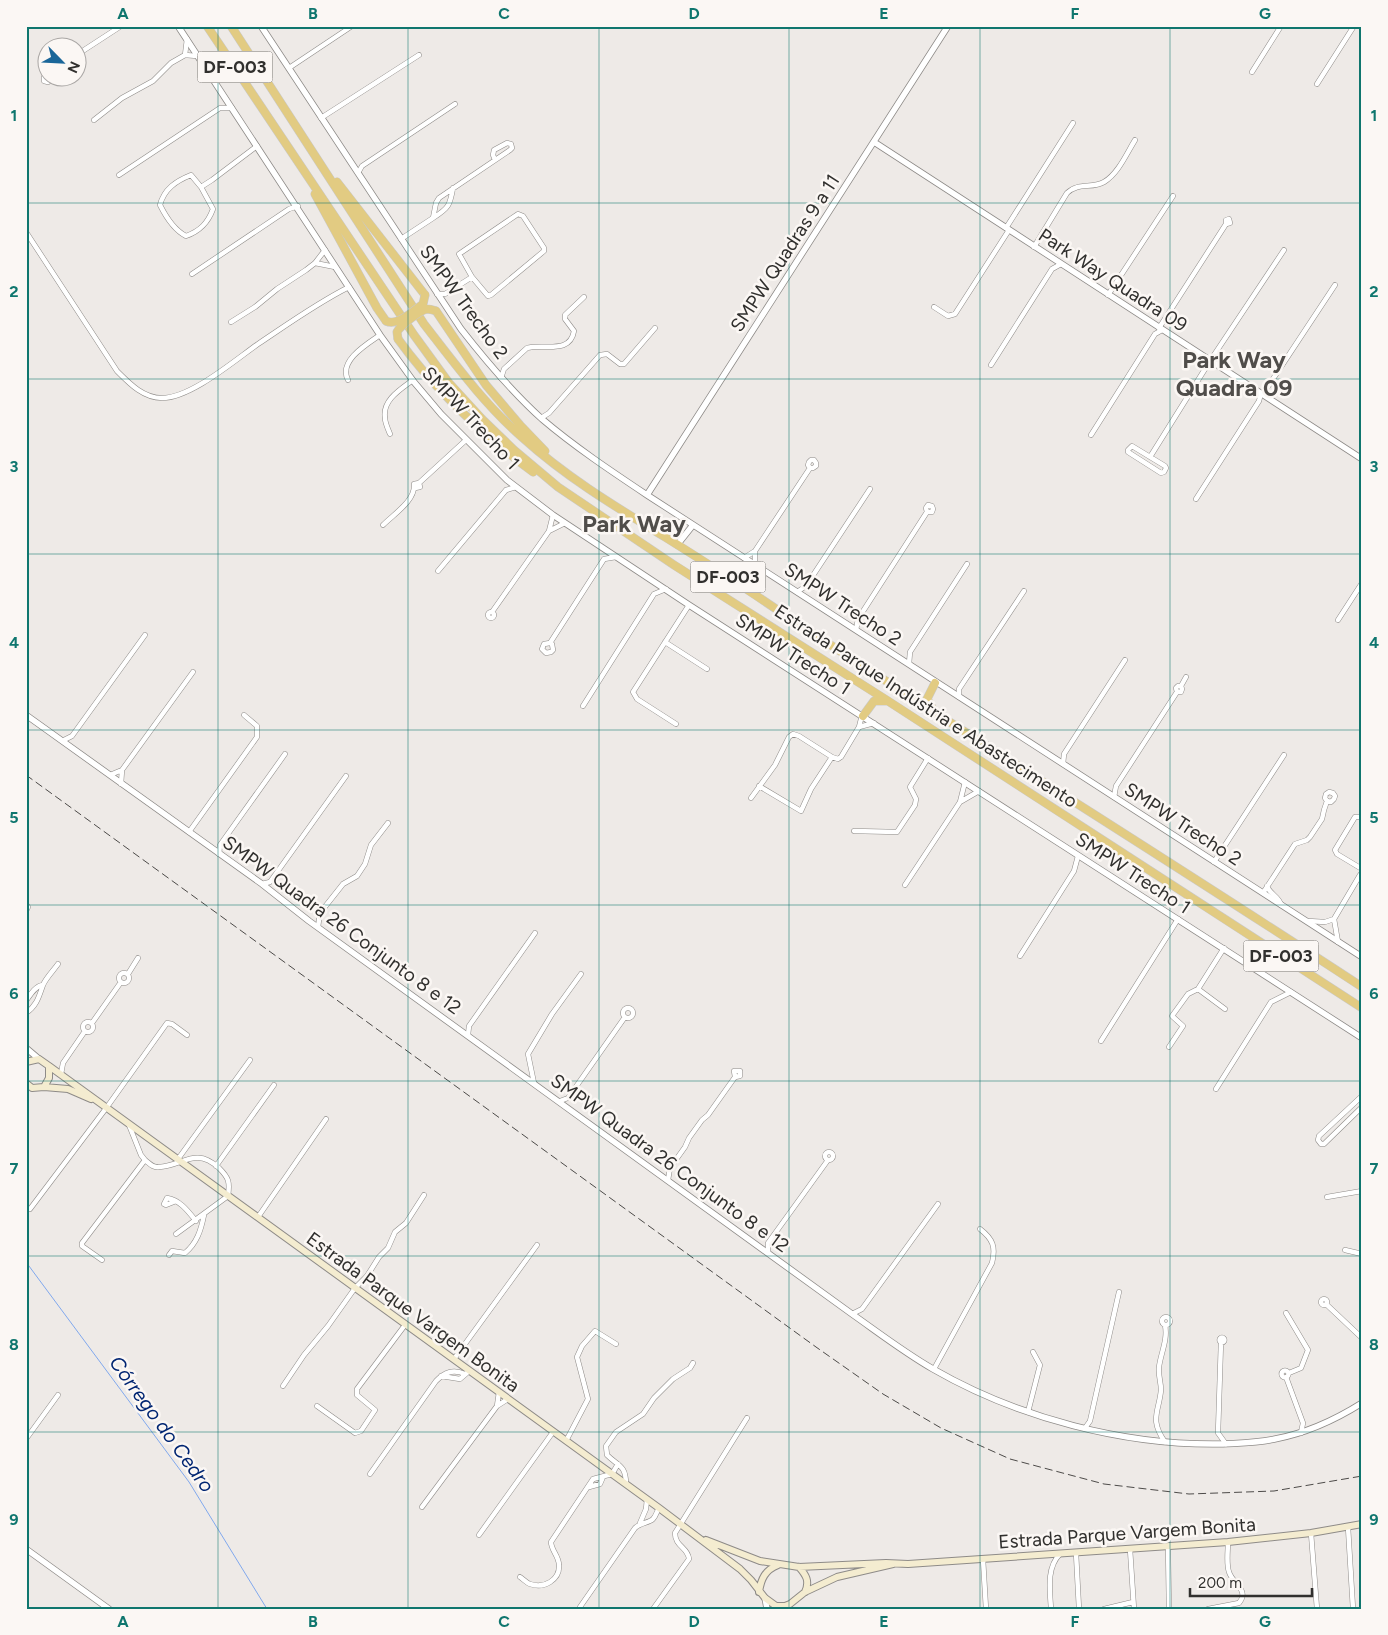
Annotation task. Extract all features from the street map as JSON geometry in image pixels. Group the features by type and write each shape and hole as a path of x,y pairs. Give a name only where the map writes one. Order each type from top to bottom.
{"highway":[{"name":"Estrada Parque Indústria e Abastecimento","path":"207,26 414,335 449,382 482,419 514,450 558,487 674,565 888,700 1362,1008"},
{"name":"Estrada Parque Indústria e Abastecimento","path":"231,26 424,324 454,364 493,410 523,439 595,494 738,583 937,715 1362,987"},
{"path":"300,166 377,308 386,321 389,323 396,322 423,304 425,295 316,155"},
{"path":"551,461 486,384 436,311 424,310 404,324 397,332 398,339 414,362 468,418 521,463 558,487"},
{"path":"905,694 923,694 934,682"},
{"path":"934,682 927,699 937,715"},
{"path":"862,715 869,699 864,685"},
{"path":"862,715 874,701 888,700"}],"main road":[{"name":"Estrada Parque Vargem Bonita","path":"39,1059 454,1359 468,1373 499,1392 647,1499 658,1510 740,1569 759,1592 776,1606 789,1607 805,1592 837,1577 893,1564"},
{"path":"26,1060 39,1059"},
{"path":"44,1087 50,1078 50,1067"},
{"name":"Estrada Parque Vargem Bonita","path":"28,1087 68,1089 91,1098 108,1109"},
{"name":"Estrada Parque Vargem Bonita","path":"698,1537 745,1556 778,1565 799,1567 983,1559 1228,1542 1311,1533 1362,1524"},
{"path":"759,1592 762,1579 767,1571 778,1565"},
{"path":"799,1567 808,1580 805,1592"}],"street":[{"path":"88,47 121,26"},
{"name":"SMPW Trecho 1","path":"178,26 380,335 441,414 507,480 553,515 689,605 1362,1038"},
{"name":"SMPW Trecho 2","path":"261,26 460,329 495,372 541,418 600,464 647,495 1362,957"},
{"path":"289,68 352,26"},
{"name":"SMPW Quadras 9 a 11","path":"647,495 948,26"},
{"path":"1252,72 1281,26"},
{"path":"1317,84 1354,26"},
{"path":"185,55 187,39"},
{"path":"94,120 122,98 152,81 171,63 185,55 197,56"},
{"path":"321,118 419,55"},
{"path":"119,175 220,108 225,98"},
{"path":"358,173 362,166 455,104"},
{"path":"220,108 232,108"},
{"path":"934,307 948,316 955,314 1073,123"},
{"path":"1034,247 1067,193 1074,187 1098,184 1108,180 1116,171 1135,140"},
{"name":"Park Way Quadra 09","path":"874,142 1158,329 1263,394 1362,459"},
{"path":"433,218 437,200 510,150 512,148 511,144 507,143 494,150 495,160"},
{"path":"200,187 257,146"},
{"path":"353,166 362,166"},
{"path":"191,175 200,187 213,210 203,226 195,233 186,236 179,232 164,214 160,205 161,200 167,190 177,181 191,175"},
{"path":"401,239 444,212 449,205 453,188"},
{"path":"1108,295 1173,196"},
{"path":"192,274 296,204"},
{"path":"518,214 522,215 544,248 543,253 490,296 486,294 472,277 459,255 460,252 518,214"},
{"path":"1091,435 1226,224"},
{"path":"26,232 117,371 130,384 142,392 162,398 186,391 210,378 291,322 349,286"},
{"path":"231,322 315,263 325,250"},
{"path":"1150,457 1210,361 1284,250"},
{"path":"1052,258 1052,269"},
{"path":"315,263 335,266"},
{"path":"991,365 1052,269 1061,264"},
{"path":"441,301 446,294 472,277"},
{"path":"1196,499 1335,285"},
{"path":"437,294 446,294"},
{"path":"495,372 504,369 528,348 560,347 571,340 574,331 565,319 565,315 584,296"},
{"path":"541,418 549,413 600,355 607,354 620,364 624,364 655,328"},
{"path":"348,380 344,374 345,369 354,355 360,348 380,335"},
{"path":"501,378 504,369"},
{"path":"390,434 384,417 387,405 393,395 413,380"},
{"path":"547,422 549,413"},
{"path":"383,525 410,499 415,488 420,487 419,483 466,440"},
{"path":"1132,446 1150,457 1166,467 1163,473 1145,463 1128,450 1132,446"},
{"path":"744,558 755,551 810,468"},
{"path":"506,490 507,480"},
{"path":"438,571 506,490 516,487"},
{"path":"797,592 806,586 870,489"},
{"path":"849,626 858,619 927,512"},
{"path":"492,612 549,531 553,515"},
{"path":"549,531 565,523"},
{"path":"677,545 693,525"},
{"path":"550,643 604,559 601,547"},
{"path":"755,551 755,565"},
{"path":"604,559 617,558"},
{"path":"909,664 910,652 967,564"},
{"path":"655,582 656,593"},
{"path":"1338,620 1362,583"},
{"path":"806,586 806,598"},
{"path":"583,706 656,593 666,589"},
{"path":"959,697 959,689 1024,591"},
{"path":"676,724 636,699 633,692 689,605"},
{"path":"856,630 858,619"},
{"path":"62,741 72,736 144,635"},
{"path":"664,642 707,670"},
{"path":"897,657 910,652"},
{"path":"1063,764 1064,754 1125,660"},
{"path":"110,775 122,770 193,672"},
{"path":"1108,792 1115,787 1177,692 1182,690 1180,686 1186,677"},
{"path":"951,692 959,689"},
{"name":"SMPW Quadra 26 Conjunto 8 e 12","path":"26,715 262,884 318,927 861,1321 934,1369 997,1400 1028,1412 1115,1435 1165,1442 1226,1444 1266,1441 1312,1429 1336,1419 1362,1403"},
{"path":"189,832 257,737 257,726 244,715"},
{"path":"751,798 775,765 793,734 832,757 840,758 859,727 862,715"},
{"path":"859,727 874,723"},
{"path":"71,747 72,736"},
{"path":"219,854 220,846 285,754"},
{"path":"1055,758 1064,754"},
{"path":"1214,862 1284,755"},
{"path":"759,786 801,811 832,757"},
{"path":"854,831 897,832 915,805 916,799 910,787 928,758"},
{"path":"121,784 122,770"},
{"path":"270,890 269,883 346,776"},
{"path":"905,885 960,802 965,782"},
{"path":"1114,797 1115,787"},
{"path":"960,802 979,791"},
{"path":"1263,893 1295,844 1310,837 1322,819 1328,801"},
{"path":"1306,921 1325,922 1334,919 1361,875 1355,872 1360,868 1337,854 1335,850 1355,817 1362,817"},
{"path":"310,921 319,915 341,886 357,876 365,864 371,845 388,823"},
{"path":"212,849 220,846"},
{"path":"1076,868 1078,856"},
{"path":"1020,956 1076,868 1086,860"},
{"path":"262,884 269,883"},
{"path":"1267,886 1272,894 1280,900 1281,905"},
{"path":"26,904 28,907 26,911"},
{"path":"318,927 319,915"},
{"path":"1101,1041 1178,919"},
{"path":"1334,919 1338,942"},
{"path":"468,1035 469,1026 535,933"},
{"path":"1169,1047 1183,1026 1172,1016 1188,994 1198,989 1224,948"},
{"path":"61,1074 63,1062 85,1031 92,1030 92,1023 121,982 119,977 124,973 128,974 138,958"},
{"path":"26,1013 35,1005 42,992 43,985 58,964"},
{"path":"534,1083 528,1054 552,1014 581,974"},
{"path":"26,1001 34,990 43,985"},
{"path":"1198,989 1225,1009"},
{"path":"1216,1089 1270,1002 1291,992"},
{"path":"560,1101 567,1098 625,1017"},
{"path":"30,1209 108,1109 167,1022 187,1035"},
{"path":"460,1029 469,1026"},
{"path":"26,1048 39,1059"},
{"path":"179,1160 250,1060"},
{"path":"50,1067 63,1062"},
{"path":"668,1180 669,1170 689,1138 735,1077"},
{"path":"216,1166 274,1084"},
{"path":"1362,1096 1318,1138 1321,1144 1324,1144 1362,1107"},
{"path":"567,1098 567,1107"},
{"path":"1351,1106 1356,1112"},
{"path":"258,1217 326,1119"},
{"path":"1334,1122 1340,1128"},
{"path":"129,1124 141,1155 152,1166 158,1168 179,1160 200,1158 208,1160 228,1176 230,1182 228,1196 176,1234"},
{"path":"102,1260 82,1246 82,1243 145,1160"},
{"path":"757,1245 767,1243 828,1160"},
{"path":"660,1174 669,1170"},
{"path":"1327,1197 1362,1191"},
{"path":"283,1386 355,1288 368,1276 388,1248 395,1232 406,1222 424,1195"},
{"path":"176,1201 196,1221"},
{"path":"852,1314 862,1309 938,1204"},
{"path":"169,1255 172,1251 184,1252 190,1249 199,1235 204,1215"},
{"path":"934,1369 992,1263 994,1244 987,1234 980,1229"},
{"path":"767,1243 768,1252"},
{"path":"454,1359 537,1245"},
{"path":"1345,1250 1362,1254"},
{"path":"1086,1428 1090,1422 1119,1292"},
{"path":"1327,1305 1362,1338"},
{"path":"861,1321 862,1309"},
{"path":"1286,1312 1308,1350 1301,1368 1288,1375 1302,1423 1301,1433"},
{"path":"317,1406 355,1433 361,1431 375,1410 357,1395 357,1389 405,1324"},
{"path":"1165,1325 1166,1332 1159,1365 1160,1394 1156,1410 1157,1427 1165,1442"},
{"path":"566,1441 588,1399 578,1357 582,1346 595,1331 616,1344"},
{"path":"1220,1342 1218,1433 1226,1444"},
{"path":"1028,1412 1040,1365 1033,1352"},
{"path":"626,1484 626,1472 606,1454 606,1446 616,1432 643,1414 654,1398 673,1378 690,1368 693,1363"},
{"path":"370,1474 436,1381 441,1376 460,1379 468,1373"},
{"path":"497,1406 499,1392"},
{"path":"26,1439 58,1395"},
{"path":"422,1507 497,1406 508,1399"},
{"path":"653,1609 689,1559 689,1554 675,1538 675,1533 747,1418"},
{"path":"1090,1422 1092,1429"},
{"path":"1302,1423 1312,1429"},
{"path":"479,1535 552,1432"},
{"path":"520,1577 529,1584 538,1586 545,1585 556,1578 559,1562 551,1547 551,1542 589,1487 600,1484 603,1477 612,1474 618,1464"},
{"path":"580,1607 640,1523 647,1499"},
{"path":"644,1514 658,1510"},
{"path":"640,1523 647,1522 653,1518 658,1510"},
{"path":"1348,1527 1353,1609"},
{"path":"1311,1533 1317,1609"},
{"path":"1208,1609 1239,1603 1243,1598 1242,1589 1232,1579 1228,1571 1228,1542"},
{"path":"1168,1546 1169,1609"},
{"path":"26,1548 108,1609"},
{"path":"1130,1549 1134,1609"},
{"path":"1076,1552 1080,1609"},
{"path":"1051,1609 1050,1580 1052,1567 1061,1553"},
{"path":"1044,1554 1052,1567"},
{"path":"983,1559 986,1609"},
{"path":"765,1598 767,1609"},
{"path":"97,1609 99,1602"},
{"path":"1104,1609 1133,1602"}],"waterway":[{"name":"Córrego do Cedro","path":"26,1262 189,1482 267,1609"}],"railway":[{"path":"26,775 816,1347 883,1394 941,1428 1010,1459 1104,1484 1189,1494 1274,1491 1362,1476"}],"district":[{"name":"Park Way Quadra 09","path":"1234,373"},
{"name":"Park Way","path":"634,523"}]}
